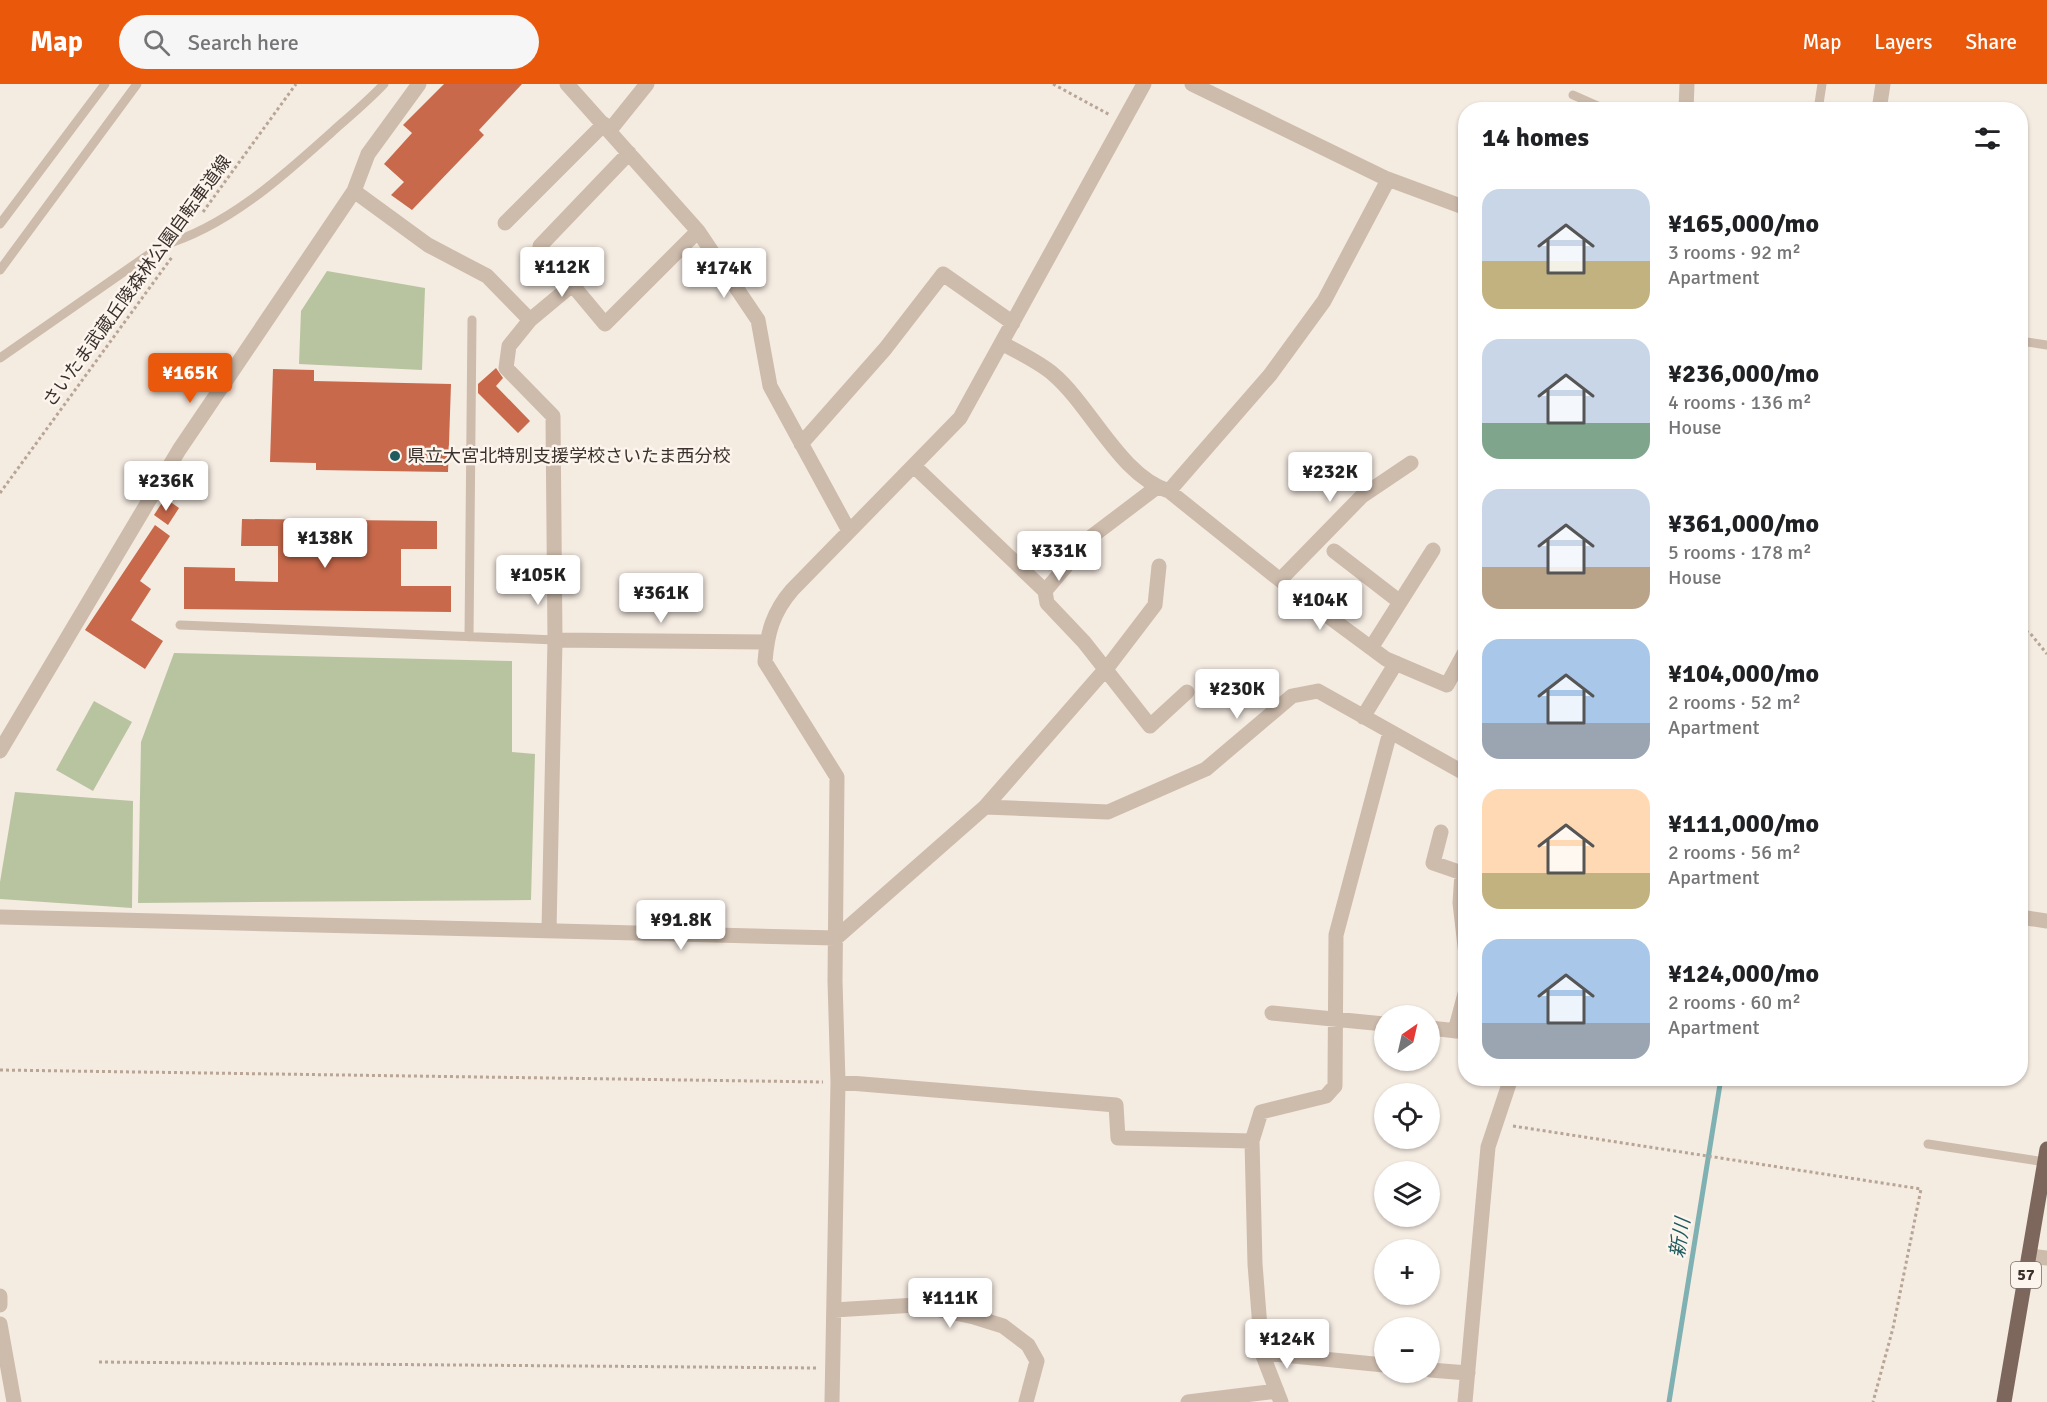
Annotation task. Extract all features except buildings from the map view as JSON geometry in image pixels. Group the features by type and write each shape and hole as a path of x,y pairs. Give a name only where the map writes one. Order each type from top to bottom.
{"main road":[{"name":"57","path":"2004,1402 2046,1155"}],"street":[{"path":"0,751 179,450 354,191 368,154 419,84"},
{"path":"567,84 698,231 759,320 770,386 849,531"},
{"path":"505,223 607,127 648,84"},
{"path":"832,1402 838,1082 837,777 765,662 766,642 777,608 960,418 1144,84"},
{"path":"1192,84 1388,180 1458,205"},
{"path":"1686,102 1687,84"},
{"path":"1880,102 1883,84"},
{"path":"629,153 540,246 605,324 698,231"},
{"path":"1045,591 1091,537 1163,489 1270,375 1324,301 1388,180"},
{"path":"354,191 428,245 487,276 530,320"},
{"path":"801,444 885,349 943,274 1013,323"},
{"path":"549,931 555,640 553,416 506,368 509,346 530,320 572,285"},
{"path":"1002,343 1053,374 1131,465 1371,648 1395,663 1447,685 1458,665"},
{"path":"1280,580 1362,496 1411,462"},
{"path":"914,466 1045,591 1047,603 1084,642 1150,726 1187,692"},
{"path":"1371,648 1433,550"},
{"path":"1334,551 1400,602"},
{"path":"0,917 836,938 985,807 1104,670 1155,605 1159,566"},
{"path":"555,640 766,642"},
{"path":"1363,717 1395,663"},
{"path":"985,807 1108,812 1206,769 1292,696 1318,691 1458,770"},
{"path":"1188,1402 1279,1397 1262,1353 1255,1264 1252,1141 1261,1112 1326,1096 1335,1086 1336,935 1390,732"},
{"path":"1442,832 1433,863 1458,872"},
{"path":"2028,918 2047,921"},
{"path":"1272,1013 1374,1023"},
{"path":"1440,1029 1458,1031"},
{"path":"838,1082 1116,1105 1118,1138 1252,1141"},
{"path":"1466,1402 1488,1147 1508,1086"},
{"path":"2029,1256 2047,1258"},
{"path":"0,1296 0,1305"},
{"path":"834,1310 916,1305 1003,1326 1028,1345 1036,1361 1026,1402"},
{"path":"0,1324 14,1402"},
{"path":"1262,1353 1374,1364"},
{"path":"1440,1371 1468,1373"}],"lane":[{"path":"0,225 103,88 91,84"},
{"path":"0,270 137,84"},
{"path":"0,358 161,246 185,239 213,225 290,170 384,84"},
{"path":"1819,102 1822,84"},
{"path":"1572,95 1588,102"},
{"path":"469,637 472,320"},
{"path":"2028,342 2047,345"},
{"path":"180,625 555,640"},
{"path":"1928,1144 2046,1155"}],"path":[{"name":"さいたま武蔵丘陵森林公園自転車道線","path":"202,214 296,84"},
{"path":"1053,84 1124,123"},
{"name":"さいたま武蔵丘陵森林公園自転車道線","path":"0,493 185,239"},
{"path":"2028,632 2047,654"},
{"path":"0,1070 838,1082"},
{"path":"1496,1123 1921,1189 1893,1328 1873,1402"},
{"path":"99,1362 832,1368"}],"green space":[{"path":"327,271 425,288 422,370 299,364 301,311"},
{"path":"174,653 512,661 512,752 535,754 531,900 138,903 141,742"},
{"path":"94,701 132,722 93,791 56,770"},
{"path":"15,792 133,801 132,908 0,899 0,882"}],"waterway":[{"name":"新川","path":"1669,1402 1720,1086"}],"place":[{"name":"県立大宮北特別支援学校さいたま西分校","path":"395,456"}]}
